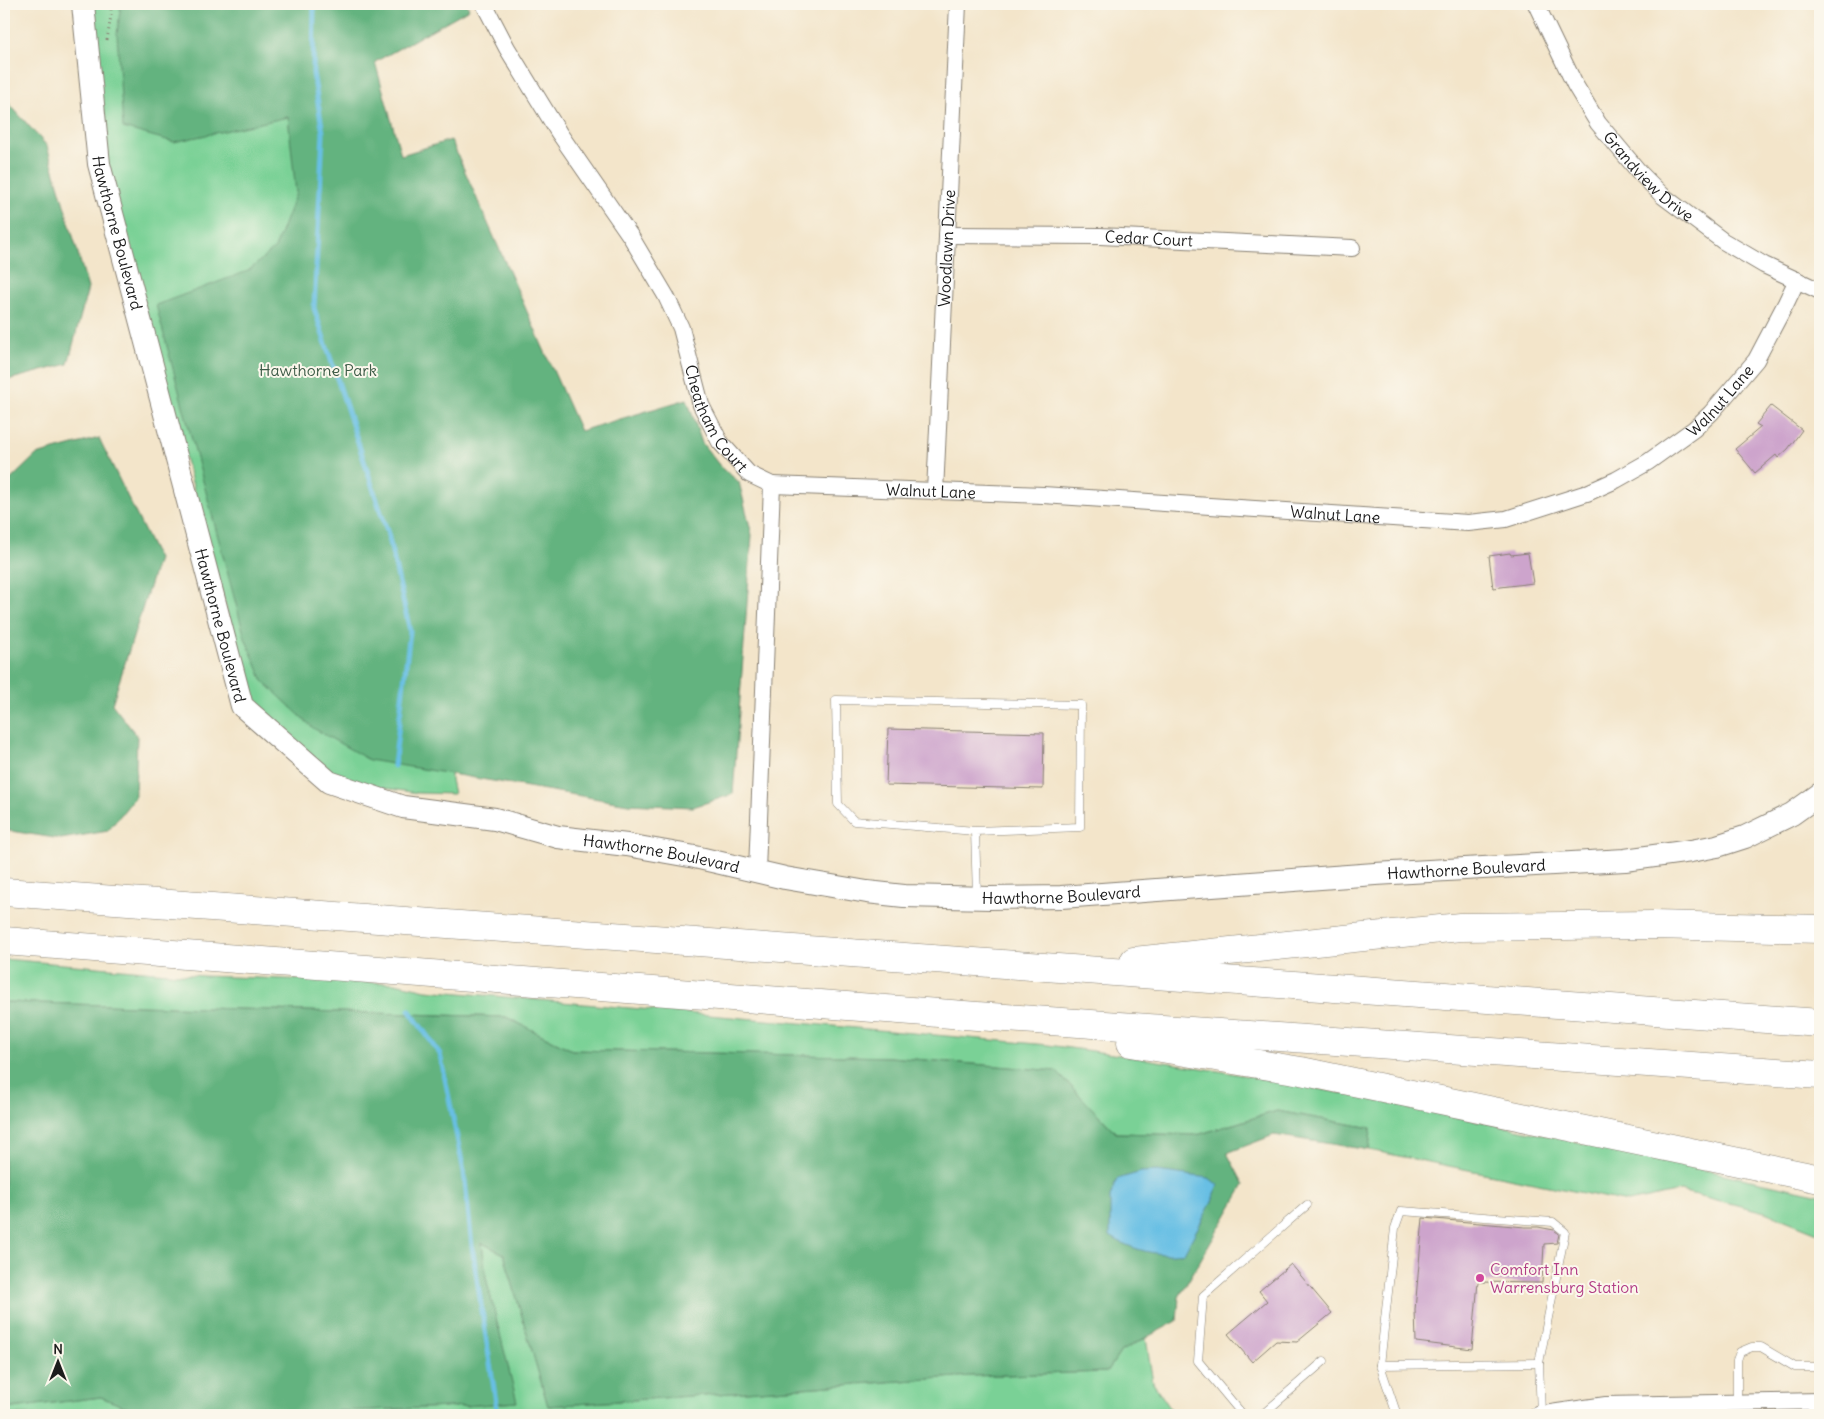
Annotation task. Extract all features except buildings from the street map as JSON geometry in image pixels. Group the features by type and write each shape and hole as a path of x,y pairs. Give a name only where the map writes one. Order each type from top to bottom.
{"highway":[{"path":"4,892 1820,1023"},
{"path":"1071,969 1460,927 1653,925 1820,929"},
{"path":"4,941 977,1016 1820,1075"},
{"path":"977,1016 1301,1071 1820,1179"}],"street":[{"name":"Hawthorne Boulevard","path":"83,4 99,164 242,706 329,782 403,807 495,819 558,837 627,845 695,857 757,872 867,892 904,896 977,898 1061,897 1365,875 1625,860 1691,851 1717,846 1745,837 1792,814 1820,794"},
{"name":"Cheatham Court","path":"484,4 559,133 631,237 666,296 680,328 701,405 720,442 749,474 772,485"},
{"name":"Woodlawn Drive","path":"935,492 958,4"},
{"name":"Grandview Drive","path":"1536,4 1575,85 1598,123 1640,173 1663,196 1723,241 1764,265 1820,291"},
{"name":"Cedar Court","path":"946,235 1100,236 1352,248"},
{"name":"Walnut Lane","path":"772,485 1043,496 1468,523 1506,519 1586,493 1616,480 1648,462 1694,429 1712,413 1756,360 1797,280"},
{"path":"757,872 772,485"},
{"path":"1539,1415 1605,1410 1727,1408 1820,1401"}],"lane":[{"path":"836,700 1081,705 1080,827 975,831 854,822 838,804 836,700"},
{"path":"975,831 977,898"},
{"path":"1243,1415 1198,1361 1203,1296 1308,1205"},
{"path":"1397,1415 1380,1365 1394,1228 1401,1211 1553,1222 1566,1232 1539,1363 1539,1415"},
{"path":"1727,1408 1740,1352 1752,1347 1761,1347 1795,1368 1820,1367"},
{"path":"1262,1415 1324,1361"},
{"path":"1380,1365 1539,1363"}],"green space":[{"name":"Hawthorne Park","path":"86,4 332,4 395,511 454,794 417,793 371,786 337,778 254,711 99,139"},
{"path":"121,4 467,4 469,9 375,62 401,155 451,140 580,431 687,399 702,443 720,466 739,482 752,535 733,794 693,807 628,804 369,760 313,728 263,681 245,638 156,305 248,271 275,248 296,193 288,117 174,142 123,128 117,34"},
{"path":"4,98 47,146 88,288 68,364 4,381"},
{"path":"99,438 158,559 112,704 137,736 135,797 108,831 61,839 4,830 4,486 36,455"},
{"path":"4,959 203,976 395,983 426,990 1048,1045 1145,1059 1242,1075 1436,1112 1820,1195 1820,1234 1765,1212 1680,1191 1628,1202 1369,1150 1371,1128 1277,1111 1197,1135 1116,1133 1056,1071 890,1057 572,1050 506,1017 4,1002"},
{"path":"4,1002 506,1017 572,1050 890,1057 1056,1071 1116,1133 1197,1135 1277,1111 1371,1128 1369,1150 1274,1135 1227,1153 1244,1185 1179,1297 1177,1321 1121,1351 1107,1372 971,1376 548,1406 504,1254 482,1243 486,1278 517,1402 452,1407 223,1415 145,1415 101,1397 4,1409"},
{"path":"482,1243 504,1254 548,1406 971,1376 1107,1372 1121,1351 1146,1338 1153,1383 1175,1415 223,1415 452,1407 516,1402 486,1278"},
{"path":"101,1397 145,1415 4,1415 4,1409"}],"water":[{"path":"1157,1171 1209,1178 1218,1185 1212,1202 1184,1253 1165,1254 1136,1249 1110,1236 1110,1197 1117,1179 1141,1172"}],"waterway":[{"path":"314,4 313,73 323,133 314,308 388,534 410,631 394,766"},
{"path":"409,1010 440,1054 464,1172 472,1246 498,1415"}],"place":[{"name":"Comfort Inn Warrensburg Station","path":"1480,1278"}]}
